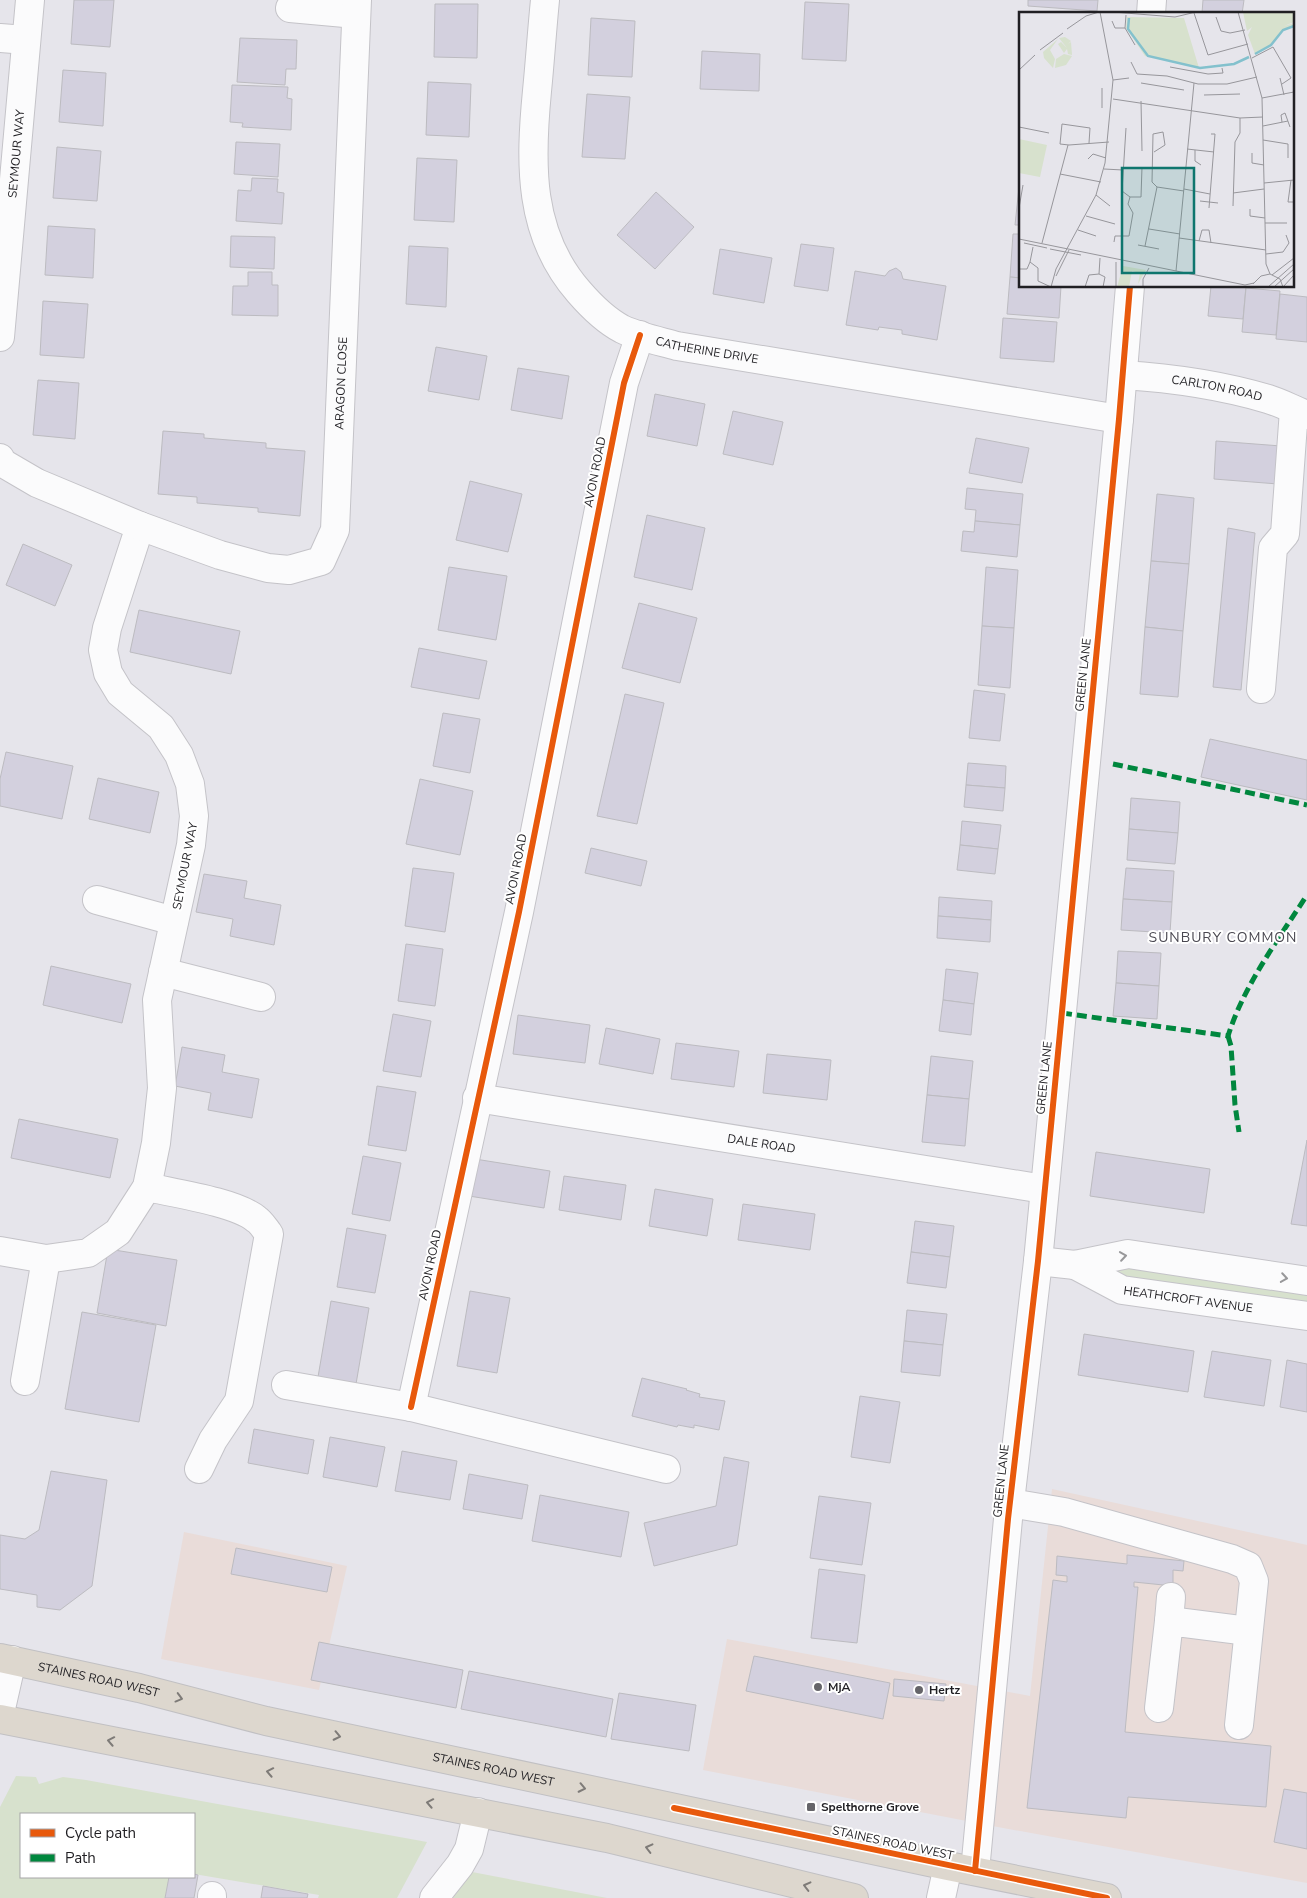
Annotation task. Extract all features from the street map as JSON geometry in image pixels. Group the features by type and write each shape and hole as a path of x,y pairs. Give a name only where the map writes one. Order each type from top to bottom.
{"highway":[{"name":"STAINES ROAD WEST","path":"6,1659 139,1688 266,1721 975,1872 1107,1898"},
{"path":"0,1719 607,1838 854,1898"}],"street":[{"name":"SEYMOUR WAY","path":"0,337 13,39 30,0"},
{"name":"CATHERINE DRIVE","path":"545,0 532,142 533,179 539,212 549,248 570,282 596,311 623,329 640,336 677,346 1119,419"},
{"name":"ARAGON CLOSE","path":"140,526 220,555 268,568 289,570 321,561 334,530 357,7 290,8"},
{"name":"GREEN LANE","path":"975,1872 1010,1503 1038,1261 1119,419 1130,288"},
{"name":"AVON ROAD","path":"411,1408 519,912 624,383 640,336"},
{"name":"CARLTON ROAD","path":"1123,375 1149,377 1237,391 1270,400 1301,412"},
{"path":"1261,689 1273,548 1285,534 1301,412"},
{"path":"0,458 1,462 37,483 140,526"},
{"name":"SEYMOUR WAY","path":"0,1251 46,1259 88,1253 118,1232 146,1187 156,1143 162,1088 157,1000 190,846 194,816 190,784 179,755 161,728 120,693 108,673 103,650 107,628 140,526"},
{"path":"97,900 174,921"},
{"path":"163,972 261,997"},
{"name":"DALE ROAD","path":"477,1098 1044,1189"},
{"path":"146,1187 218,1203 242,1211 256,1218 269,1234 239,1401 213,1440 199,1470"},
{"name":"HEATHCROFT AVENUE","path":"1038,1261 1075,1265 1128,1254 1307,1281"},
{"path":"25,1381 46,1259"},
{"name":"HEATHCROFT AVENUE","path":"1075,1265 1122,1290 1307,1316"},
{"path":"286,1385 411,1408 666,1470"},
{"path":"1010,1503 1064,1512 1232,1559 1248,1566 1254,1581 1239,1725"},
{"path":"1160,1708 1170,1609 1248,1631"},
{"path":"0,1713 6,1659"},
{"path":"434,1898 460,1865 469,1849 478,1812"},
{"path":"940,1898 948,1866"}],"shaded area":[{"path":"1052,1489 1307,1545 1307,1883 1003,1828 703,1770 727,1639 1030,1696"},
{"path":"184,1532 347,1566 319,1690 161,1659"}],"green space":[{"path":"1114,1263 1307,1288 1307,1303 1111,1275"},
{"path":"16,1776 36,1777 39,1784 63,1777 427,1842 397,1898 318,1898 319,1895 195,1874 195,1813 20,1813 20,1878 169,1878 165,1898 0,1898 0,1807"},
{"path":"472,1872 607,1898 453,1898"}],"building":[{"path":"74,0 114,0 110,47 71,44"},
{"path":"1028,0 1098,0 1097,11 1028,6"},
{"path":"1203,0 1244,0 1242,12 1202,12"},
{"path":"805,2 849,4 846,61 802,59"},
{"path":"435,4 478,4 477,58 434,57"},
{"path":"591,18 635,21 632,77 588,75"},
{"path":"240,38 297,40 296,69 286,69 285,85 237,82"},
{"path":"702,51 760,54 759,91 700,89"},
{"path":"63,70 106,73 103,126 59,122"},
{"path":"428,82 471,84 469,137 426,135"},
{"path":"232,85 288,87 287,98 292,99 291,130 242,127 243,123 230,122"},
{"path":"587,94 630,97 625,159 582,157"},
{"path":"236,142 280,144 278,177 234,174"},
{"path":"57,147 101,151 97,201 53,198"},
{"path":"417,158 457,160 454,222 414,220"},
{"path":"252,178 278,179 277,192 284,193 282,224 236,221 238,190 251,191"},
{"path":"1019,187 1019,225 1015,225"},
{"path":"656,192 694,227 655,269 617,235"},
{"path":"48,226 95,229 93,278 45,275"},
{"path":"1013,234 1019,234 1019,278 1010,277"},
{"path":"231,236 275,237 274,269 230,267"},
{"path":"801,244 834,248 828,291 794,286"},
{"path":"409,246 448,248 446,307 406,304"},
{"path":"720,249 772,258 764,303 713,294"},
{"path":"896,268 901,272 903,279 946,286 937,340 902,334 902,330 879,327 878,330 846,325 855,271 885,276 889,271"},
{"path":"248,272 272,272 272,285 278,285 278,316 232,315 233,286 248,286"},
{"path":"1010,277 1019,278 1019,288 1061,288 1059,318 1007,314"},
{"path":"1211,288 1246,288 1243,319 1208,316"},
{"path":"1246,288 1280,291 1276,335 1242,332"},
{"path":"1280,294 1307,297 1307,342 1276,339"},
{"path":"43,301 88,304 84,358 40,355"},
{"path":"1003,318 1057,322 1054,362 1000,358"},
{"path":"436,347 487,356 479,400 428,391"},
{"path":"518,368 569,376 562,419 511,410"},
{"path":"38,380 79,383 75,439 33,435"},
{"path":"655,394 705,404 697,446 647,436"},
{"path":"733,411 783,422 773,465 723,454"},
{"path":"163,431 204,434 204,438 266,443 266,448 305,451 300,516 258,512 258,508 197,503 197,497 158,494"},
{"path":"976,438 1029,448 1022,483 969,473"},
{"path":"1216,441 1281,446 1278,484 1214,479"},
{"path":"470,481 522,494 508,552 456,540"},
{"path":"967,488 1023,494 1020,525 975,521 976,510 965,509"},
{"path":"1157,494 1194,498 1189,564 1151,561"},
{"path":"647,515 705,528 692,590 634,577"},
{"path":"975,521 1020,525 1017,557 961,551 963,531 974,532"},
{"path":"1228,528 1255,533 1241,690 1213,687"},
{"path":"23,544 72,565 55,606 6,585"},
{"path":"1151,561 1189,564 1183,631 1145,627"},
{"path":"449,567 507,576 496,640 438,630"},
{"path":"986,567 1018,570 1014,628 982,626"},
{"path":"639,603 697,618 680,683 622,668"},
{"path":"139,610 240,631 231,674 130,652"},
{"path":"982,626 1014,628 1010,688 978,685"},
{"path":"1145,627 1183,631 1178,697 1140,694"},
{"path":"419,648 487,661 479,699 411,687"},
{"path":"974,690 1005,694 1000,741 969,738"},
{"path":"625,694 664,703 637,824 597,816"},
{"path":"443,713 480,719 470,773 433,766"},
{"path":"1210,739 1307,760 1307,800 1201,777"},
{"path":"6,752 73,766 62,819 0,806 0,779"},
{"path":"968,763 1006,766 1005,788 966,785"},
{"path":"98,778 159,792 150,833 89,819"},
{"path":"420,779 473,791 460,855 406,844"},
{"path":"966,785 1005,788 1003,811 964,807"},
{"path":"1131,798 1180,802 1178,833 1129,829"},
{"path":"962,821 1001,825 998,849 960,845"},
{"path":"1129,829 1178,833 1175,864 1127,860"},
{"path":"960,845 998,849 995,874 957,870"},
{"path":"591,848 647,861 641,886 585,873"},
{"path":"413,868 454,873 445,932 405,926"},
{"path":"1126,868 1174,871 1172,902 1123,899"},
{"path":"204,874 247,881 244,898 281,905 274,945 230,936 233,919 196,912"},
{"path":"939,897 992,901 991,920 938,916"},
{"path":"1123,899 1172,902 1170,933 1121,930"},
{"path":"938,916 991,920 990,942 937,938"},
{"path":"406,944 443,949 435,1006 398,1001"},
{"path":"1118,951 1161,953 1159,986 1116,983"},
{"path":"51,966 131,984 122,1023 43,1005"},
{"path":"946,969 978,973 974,1004 943,1000"},
{"path":"1116,983 1159,986 1157,1019 1113,1016"},
{"path":"943,1000 974,1004 971,1035 939,1031"},
{"path":"393,1014 431,1021 421,1077 383,1071"},
{"path":"518,1015 590,1025 585,1063 513,1054"},
{"path":"606,1028 660,1039 653,1074 599,1064"},
{"path":"676,1043 739,1051 734,1087 671,1079"},
{"path":"182,1047 225,1055 222,1072 259,1079 252,1118 208,1110 211,1093 175,1086"},
{"path":"767,1054 831,1060 827,1100 763,1093"},
{"path":"931,1056 973,1061 969,1099 927,1095"},
{"path":"377,1086 416,1092 406,1151 368,1145"},
{"path":"927,1095 969,1099 965,1146 922,1142"},
{"path":"19,1119 118,1139 110,1178 11,1158"},
{"path":"1307,1140 1307,1226 1291,1224"},
{"path":"1096,1152 1210,1169 1204,1213 1090,1196"},
{"path":"363,1156 401,1163 390,1221 352,1214"},
{"path":"475,1159 550,1171 544,1208 469,1196"},
{"path":"564,1176 626,1185 621,1220 559,1210"},
{"path":"655,1189 713,1199 707,1236 649,1226"},
{"path":"743,1204 815,1214 810,1250 738,1240"},
{"path":"915,1221 954,1226 950,1257 911,1252"},
{"path":"347,1228 386,1235 375,1293 337,1287"},
{"path":"108,1249 177,1260 166,1326 97,1313"},
{"path":"911,1252 950,1257 946,1288 907,1283"},
{"path":"470,1291 510,1298 497,1373 457,1366"},
{"path":"331,1301 369,1308 356,1384 318,1377"},
{"path":"907,1310 947,1314 943,1345 904,1341"},
{"path":"82,1312 156,1325 139,1422 65,1409"},
{"path":"1084,1334 1194,1351 1188,1392 1078,1375"},
{"path":"904,1341 943,1345 940,1376 901,1372"},
{"path":"1212,1351 1271,1360 1264,1406 1204,1397"},
{"path":"1287,1360 1307,1364 1307,1412 1280,1407"},
{"path":"642,1378 687,1389 700,1394 699,1397 725,1401 719,1430 694,1425 694,1428 678,1425 677,1427 632,1416"},
{"path":"860,1396 900,1402 890,1463 851,1457"},
{"path":"254,1429 314,1440 308,1474 248,1463"},
{"path":"330,1437 385,1447 377,1487 323,1477"},
{"path":"402,1451 457,1461 450,1500 395,1491"},
{"path":"724,1457 749,1462 737,1545 654,1566 644,1523 716,1506"},
{"path":"51,1471 107,1480 92,1586 60,1610 37,1607 37,1595 0,1589 0,1535 25,1539 39,1530"},
{"path":"469,1474 528,1485 522,1519 463,1509"},
{"path":"540,1495 629,1512 621,1557 532,1541"},
{"path":"819,1496 871,1503 862,1565 810,1558"},
{"path":"236,1548 332,1567 327,1592 231,1574"},
{"path":"1127,1555 1184,1561 1183,1571 1173,1570 1173,1586 1134,1582 1134,1587 1138,1587 1125,1732 1271,1746 1266,1807 1128,1797 1126,1818 1027,1808 1053,1580 1067,1582 1067,1576 1056,1575 1057,1556 1127,1564"},
{"path":"819,1569 865,1575 857,1643 811,1638"},
{"path":"319,1642 463,1670 456,1708 311,1680"},
{"name":"MjA","path":"754,1656 890,1683 883,1719 746,1691"},
{"path":"469,1671 613,1699 606,1737 461,1709"},
{"name":"Hertz","path":"894,1679 946,1684 944,1701 893,1696"},
{"path":"619,1693 696,1705 689,1751 611,1739"},
{"path":"1284,1789 1307,1793 1307,1849 1274,1842"},
{"path":"195,1874 198,1875 194,1898 165,1898 169,1878 195,1878"},
{"path":"263,1886 308,1894 307,1898 261,1898"}],"marked path":[{"path":"1113,764 1307,805"},
{"path":"1062,1013 1228,1036 1252,981 1307,895"},
{"path":"1228,1036 1231,1046 1239,1132"}],"cycle path":[{"path":"975,1871 1008,1519 1038,1261 1119,419 1130,288"},
{"path":"411,1407 519,912 624,383 640,335"},
{"path":"674,1808 1107,1898"}],"place":[{"name":"MjA","path":"818,1687"},
{"name":"Hertz","path":"919,1690"},
{"name":"Spelthorne Grove","path":"811,1807"}],"district":[{"name":"SUNBURY COMMON","path":"1223,937"}]}
